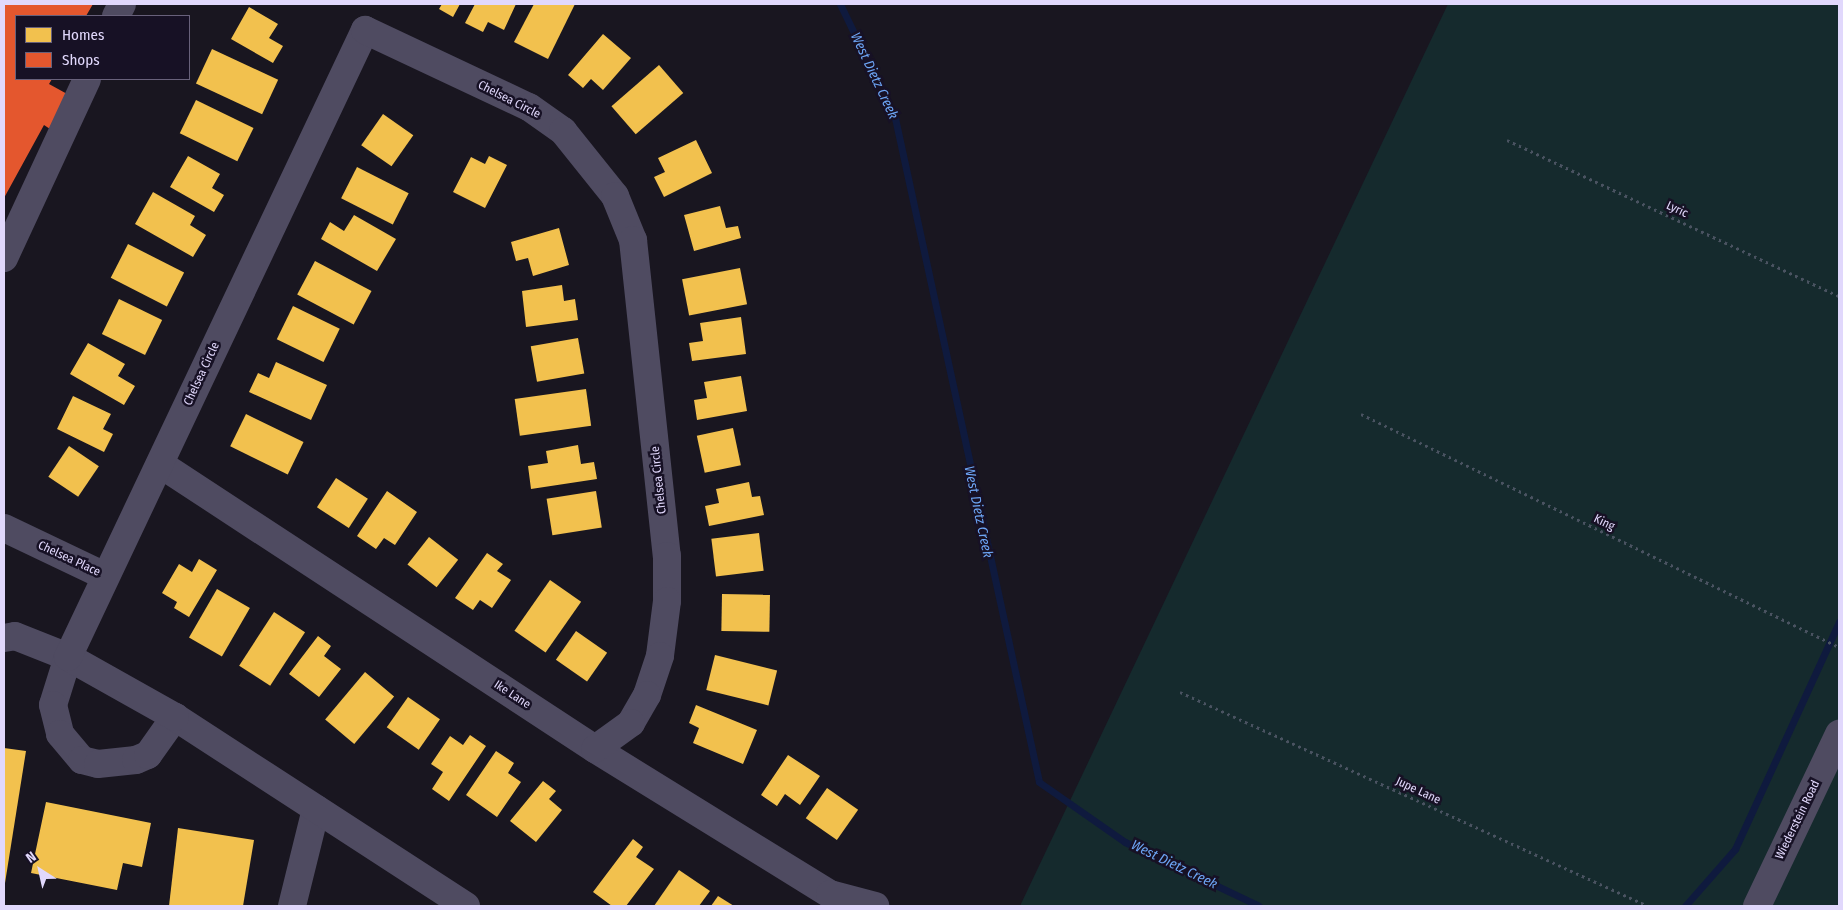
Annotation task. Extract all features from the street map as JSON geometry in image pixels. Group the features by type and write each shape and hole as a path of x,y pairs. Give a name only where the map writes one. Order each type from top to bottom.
{"street":[{"name":"Chelsea Circle","path":"160,464 365,30 529,107 563,131 583,153 615,196 633,240 664,537 667,601 660,656 647,695 631,724 596,749"},
{"path":"4,258 87,80"},
{"name":"Chelsea Place","path":"4,528 104,576 160,464"},
{"name":"Ike Lane","path":"160,464 596,749 830,894 875,906"},
{"path":"104,576 68,657 53,705 60,734 82,760 98,764 136,760 148,754 176,717"},
{"path":"4,638 16,636 68,657 176,717 466,906"},
{"name":"Wiederstein Road","path":"1757,906 1839,734"},
{"path":"292,906 316,808"}],"path":[{"name":"Lyric","path":"1507,140 1839,296"},
{"name":"King","path":"1360,414 1839,648"},
{"name":"Jupe Lane","path":"1180,692 1648,906"}],"green space":[{"path":"1448,4 1839,4 1839,906 1020,906"}],"building: Homes":[{"path":"442,4 460,4 453,17 439,9"},
{"path":"475,4 516,4 504,30 488,22 483,32 465,23"},
{"path":"534,4 575,4 548,59 514,42"},
{"path":"249,7 278,24 269,38 283,46 273,63 231,39"},
{"path":"603,34 631,58 603,90 591,79 583,88 568,75"},
{"path":"212,49 278,80 262,114 196,83"},
{"path":"659,65 683,93 636,134 611,106"},
{"path":"196,100 254,128 237,161 180,133"},
{"path":"383,114 413,135 392,166 361,145"},
{"path":"696,140 712,173 664,197 654,177 665,172 658,158"},
{"path":"188,156 220,174 212,188 224,195 214,212 170,187"},
{"path":"489,156 507,165 485,208 453,192 471,157 485,164"},
{"path":"357,167 409,193 393,225 341,198"},
{"path":"153,192 195,216 190,225 206,235 193,257 135,224"},
{"path":"720,206 726,228 738,226 741,238 694,251 684,215"},
{"path":"354,215 396,239 377,271 321,239 330,222 344,231"},
{"path":"559,228 569,265 533,276 528,258 516,261 511,242"},
{"path":"128,244 184,273 167,306 111,278"},
{"path":"315,261 372,291 354,325 297,295"},
{"path":"740,268 747,304 689,316 682,279"},
{"path":"562,285 564,301 575,299 578,320 526,327 522,291"},
{"path":"119,299 162,320 145,355 102,334"},
{"path":"293,306 340,329 324,362 277,339"},
{"path":"741,317 746,354 692,361 689,343 703,341 700,323"},
{"path":"578,338 584,373 537,382 531,346"},
{"path":"88,343 125,364 118,376 135,386 124,405 70,374"},
{"path":"276,362 327,385 311,420 249,392 258,373 269,378"},
{"path":"741,376 747,411 697,420 694,400 707,398 704,382"},
{"path":"586,389 591,426 520,436 515,399"},
{"path":"73,396 111,414 103,429 113,434 104,452 57,429"},
{"path":"246,414 304,442 288,474 230,446"},
{"path":"733,428 741,465 705,473 697,436"},
{"path":"578,445 581,464 594,462 597,479 531,489 528,466 548,463 546,451"},
{"path":"69,446 99,466 78,497 48,477"},
{"path":"336,478 368,499 349,528 317,507"},
{"path":"749,482 752,497 760,496 764,515 709,526 705,506 719,503 716,489"},
{"path":"387,491 417,512 395,545 384,538 376,549 357,536"},
{"path":"596,491 602,528 552,535 547,499"},
{"path":"759,533 764,571 716,577 711,539"},
{"path":"429,537 458,560 437,587 407,565"},
{"path":"487,553 503,564 497,571 511,580 492,608 480,600 473,610 455,598"},
{"path":"199,559 217,570 189,617 174,608 177,602 162,593 179,564 192,572"},
{"path":"550,580 581,602 546,653 514,631"},
{"path":"217,589 250,608 222,656 189,637"},
{"path":"722,594 770,595 769,632 721,631"},
{"path":"274,612 305,632 270,686 239,666"},
{"path":"576,631 607,653 587,681 556,660"},
{"path":"318,636 331,646 324,656 341,669 319,697 289,674"},
{"path":"715,655 777,670 768,705 706,690"},
{"path":"365,672 394,696 354,744 325,719"},
{"path":"408,697 440,719 419,750 387,727"},
{"path":"696,705 757,730 743,764 693,743 699,728 689,723"},
{"path":"470,735 486,746 449,801 432,789 443,772 431,764 450,736 463,745"},
{"path":"4,748 26,751 5,883 4,883"},
{"path":"496,751 514,763 508,773 521,782 497,817 466,795"},
{"path":"788,755 820,776 800,805 785,794 777,806 761,795"},
{"path":"543,781 556,791 549,799 562,810 536,842 510,821"},
{"path":"827,788 858,810 837,840 806,818"},
{"path":"46,802 151,823 142,867 123,863 117,890 31,873"},
{"path":"178,828 254,840 243,906 169,906"},
{"path":"633,839 643,847 636,857 654,869 626,906 612,906 593,892"},
{"path":"679,870 710,891 699,906 654,906"},
{"path":"718,896 734,906 711,906"}],"building: Shops":[{"path":"4,4 93,4 87,15 15,15 15,80 51,80 49,84 69,95 50,129 44,125 4,198"}],"waterway":[{"name":"West Dietz Creek","path":"840,4 895,118 1039,782 1125,842 1259,906"},
{"path":"1685,906 1735,849 1839,622"}]}
